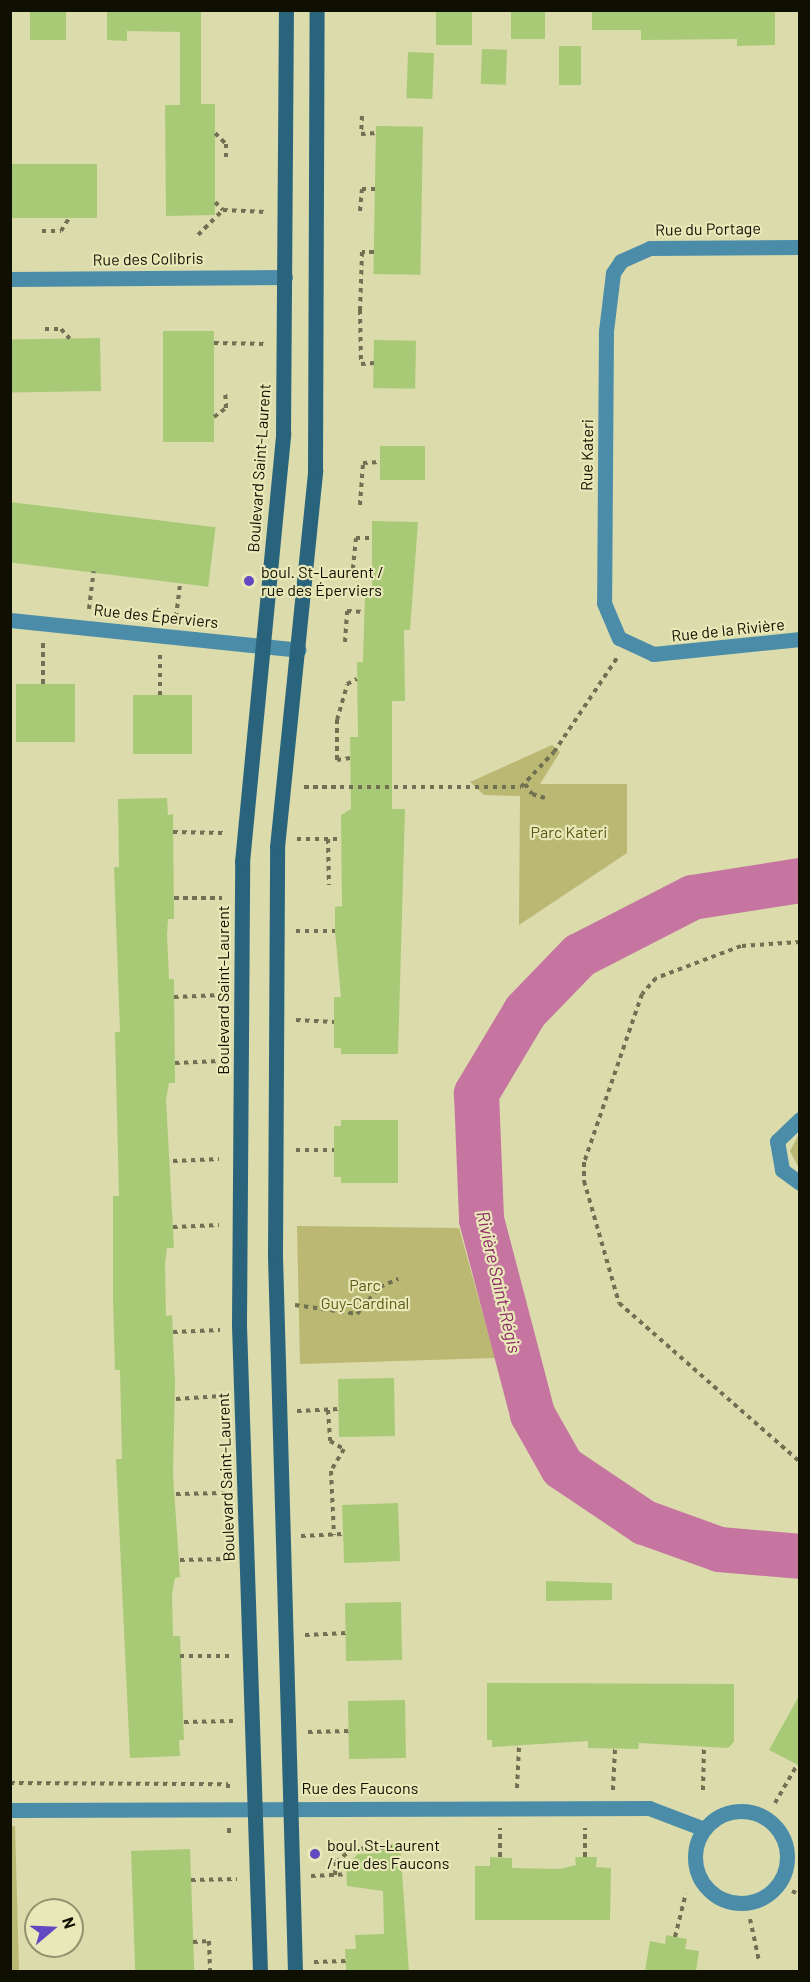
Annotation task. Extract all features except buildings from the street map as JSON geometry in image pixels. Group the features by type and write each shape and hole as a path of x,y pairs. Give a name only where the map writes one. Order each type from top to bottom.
{"street":[{"name":"Boulevard Saint-Laurent","path":"260,1971 239,1324 242,862 281,460 285,277 286,10"},
{"path":"295,1971 275,1192 277,847 316,436 317,10"},
{"name":"Rue du Portage","path":"621,261 642,250 671,246 800,247"},
{"name":"Rue Kateri","path":"621,261 607,303 604,603 605,617 622,650"},
{"name":"Rue des Colibris","path":"10,279 285,277"},
{"name":"Rue des Éperviers","path":"10,620 297,650"},
{"name":"Rue de la Rivière","path":"622,650 669,655 800,639"},
{"path":"800,1119 777,1141 782,1170 800,1184"},
{"name":"Rue des Faucons","path":"10,1810 291,1806 649,1808 704,1829"},
{"path":"744,1811 771,1822 786,1847 783,1876 775,1890 747,1904 731,1903 705,1887 694,1858 704,1829 715,1818 744,1811"}],"path":[{"path":"362,116 362,134 376,133"},
{"path":"215,133 226,144 226,160"},
{"path":"360,211 362,189 375,189"},
{"path":"215,202 223,210 267,212"},
{"path":"198,235 223,210"},
{"path":"42,231 61,231 69,218"},
{"path":"374,252 362,252 360,309 361,364 374,363"},
{"path":"45,330 62,329 70,339"},
{"path":"214,343 265,344"},
{"path":"214,417 226,408 225,392"},
{"path":"360,505 363,463 380,462"},
{"path":"352,578 356,538 371,538"},
{"path":"87,627 94,571"},
{"path":"173,636 180,582"},
{"path":"345,642 346,611 364,612"},
{"path":"43,643 43,684"},
{"path":"302,787 525,784 554,752 622,650"},
{"path":"160,654 160,695"},
{"path":"350,758 337,760 338,720 347,684 357,680"},
{"path":"525,784 532,794 548,799"},
{"path":"173,832 223,833"},
{"path":"297,839 340,840"},
{"path":"328,839 329,885"},
{"path":"174,898 222,898"},
{"path":"296,931 335,931"},
{"path":"800,942 741,946 656,978 642,994 584,1162 584,1181 619,1303 800,1462"},
{"path":"174,997 221,995"},
{"path":"295,1020 334,1022"},
{"path":"174,1063 220,1061"},
{"path":"294,1150 334,1150"},
{"path":"173,1161 219,1159"},
{"path":"173,1227 219,1225"},
{"path":"295,1305 357,1314 380,1287 398,1279"},
{"path":"173,1332 220,1330"},
{"path":"176,1399 221,1396"},
{"path":"297,1411 338,1409"},
{"path":"328,1410 330,1441 344,1449 332,1471 334,1535"},
{"path":"176,1494 225,1493"},
{"path":"301,1536 343,1534"},
{"path":"180,1560 228,1559"},
{"path":"305,1635 346,1633"},
{"path":"180,1656 231,1656"},
{"path":"184,1722 233,1721"},
{"path":"307,1732 349,1731"},
{"path":"517,1789 519,1747"},
{"path":"703,1790 704,1748"},
{"path":"613,1790 615,1749"},
{"path":"775,1803 797,1765"},
{"path":"10,1783 228,1784"},
{"path":"585,1824 585,1857"},
{"path":"500,1826 500,1857"},
{"path":"335,1875 336,1862 352,1849 428,1846"},
{"path":"311,1876 346,1874"},
{"path":"191,1880 237,1878"},
{"path":"792,1891 800,1895"},
{"path":"675,1937 686,1893"},
{"path":"750,1919 759,1961"},
{"path":"193,1942 209,1941 210,1971"},
{"path":"314,1962 346,1961"}],"green space":[{"name":"Parc Kateri","path":"552,745 560,752 540,784 627,784 627,853 519,925 520,796 484,795 470,782"},
{"path":"799,1134 799,1168 790,1151"},
{"name":"Parc Guy-Cardinal","path":"297,1226 459,1228 495,1358 300,1364"},
{"path":"10,1826 15,1826 19,1971 11,1971"}],"waterway":[{"name":"Rivière Saint-Régis","path":"800,880 692,897 579,955 525,1011 476,1093 481,1219 532,1414 562,1467 644,1522 719,1549 800,1556"}],"place":[{"name":"boul. St-Laurent / rue des Éperviers","path":"249,581"},
{"name":"boul. St-Laurent / rue des Faucons","path":"315,1854"}]}
